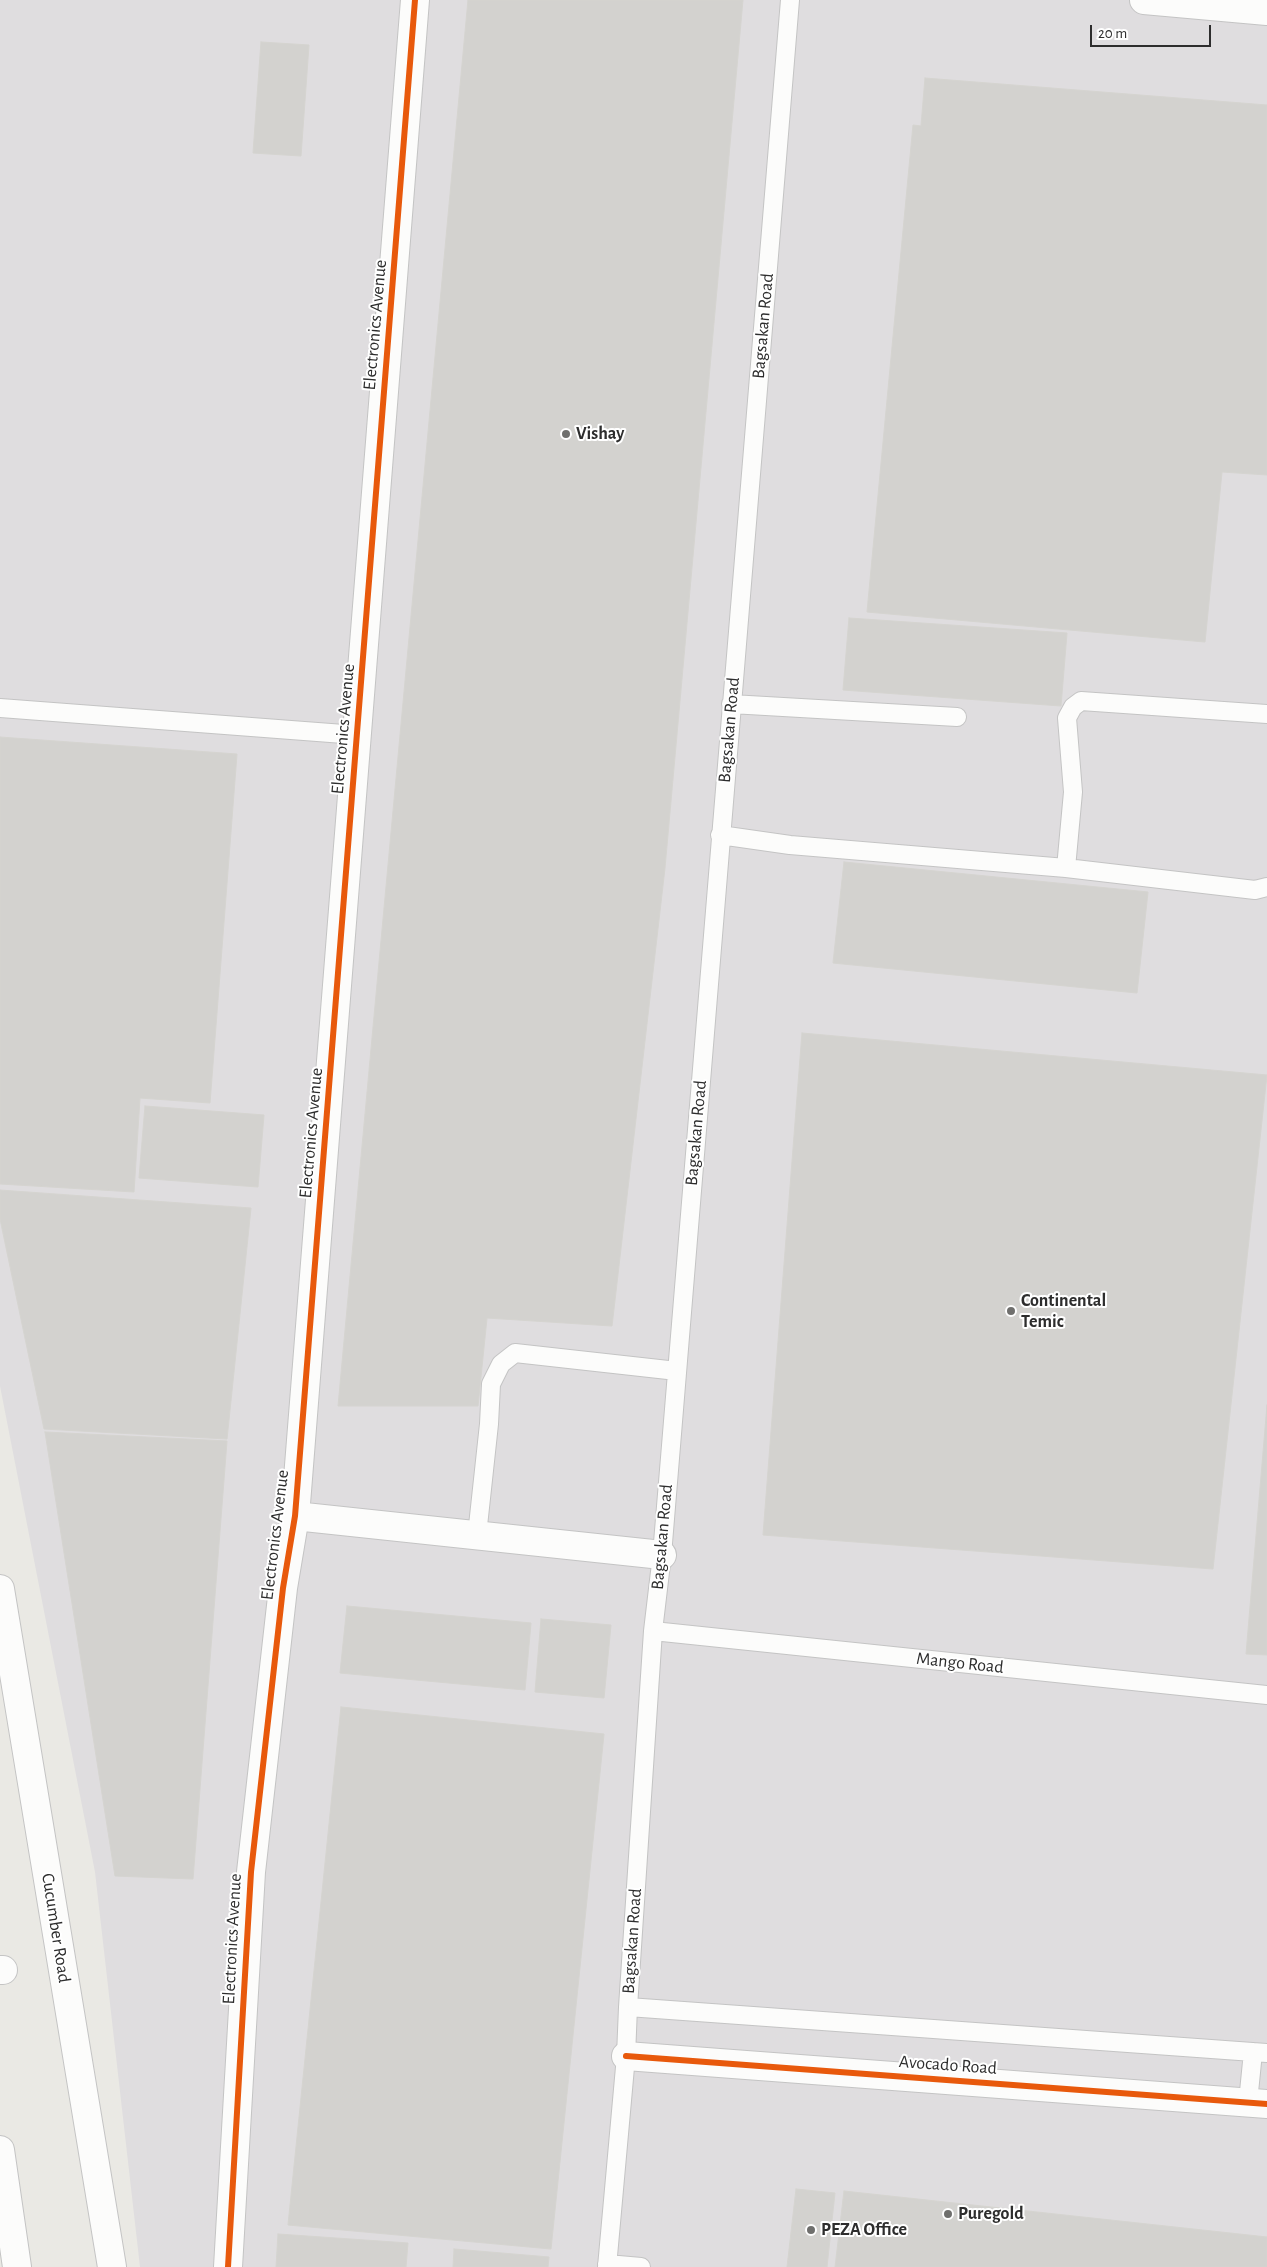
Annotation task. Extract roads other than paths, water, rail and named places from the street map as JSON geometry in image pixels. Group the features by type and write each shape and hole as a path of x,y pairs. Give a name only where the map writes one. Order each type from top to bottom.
{"street":[{"name":"Electronics Avenue","path":"228,2267 251,1872 283,1588 295,1516 416,0"},
{"path":"1144,0 1267,12"},
{"path":"295,1516 662,1555"},
{"name":"Cucumber Road","path":"0,1589 112,2267"},
{"name":"Avocado Road","path":"626,2056 1257,2103"},
{"path":"0,2150 17,2267"}],"lane":[{"name":"Bagsakan Road","path":"607,2266 626,2056 653,1631 662,1555 790,0"},
{"path":"1066,868 1073,792 1067,718 1077,704 1081,701 1267,714"},
{"path":"731,704 957,716"},
{"path":"0,708 357,736"},
{"path":"720,835 790,845 1066,868 1256,890 1267,887"},
{"path":"477,1535 489,1424 491,1384 500,1364 515,1353 676,1370"},
{"name":"Mango Road","path":"653,1631 1267,1695"},
{"path":"628,2006 1260,2053 1257,2103"},
{"path":"607,2266 641,2267"}],"place":[{"name":"Vishay","path":"566,434"},
{"name":"Continental Temic","path":"1011,1311"},
{"name":"Puregold","path":"948,2214"},
{"name":"PEZA Office","path":"811,2230"}]}
